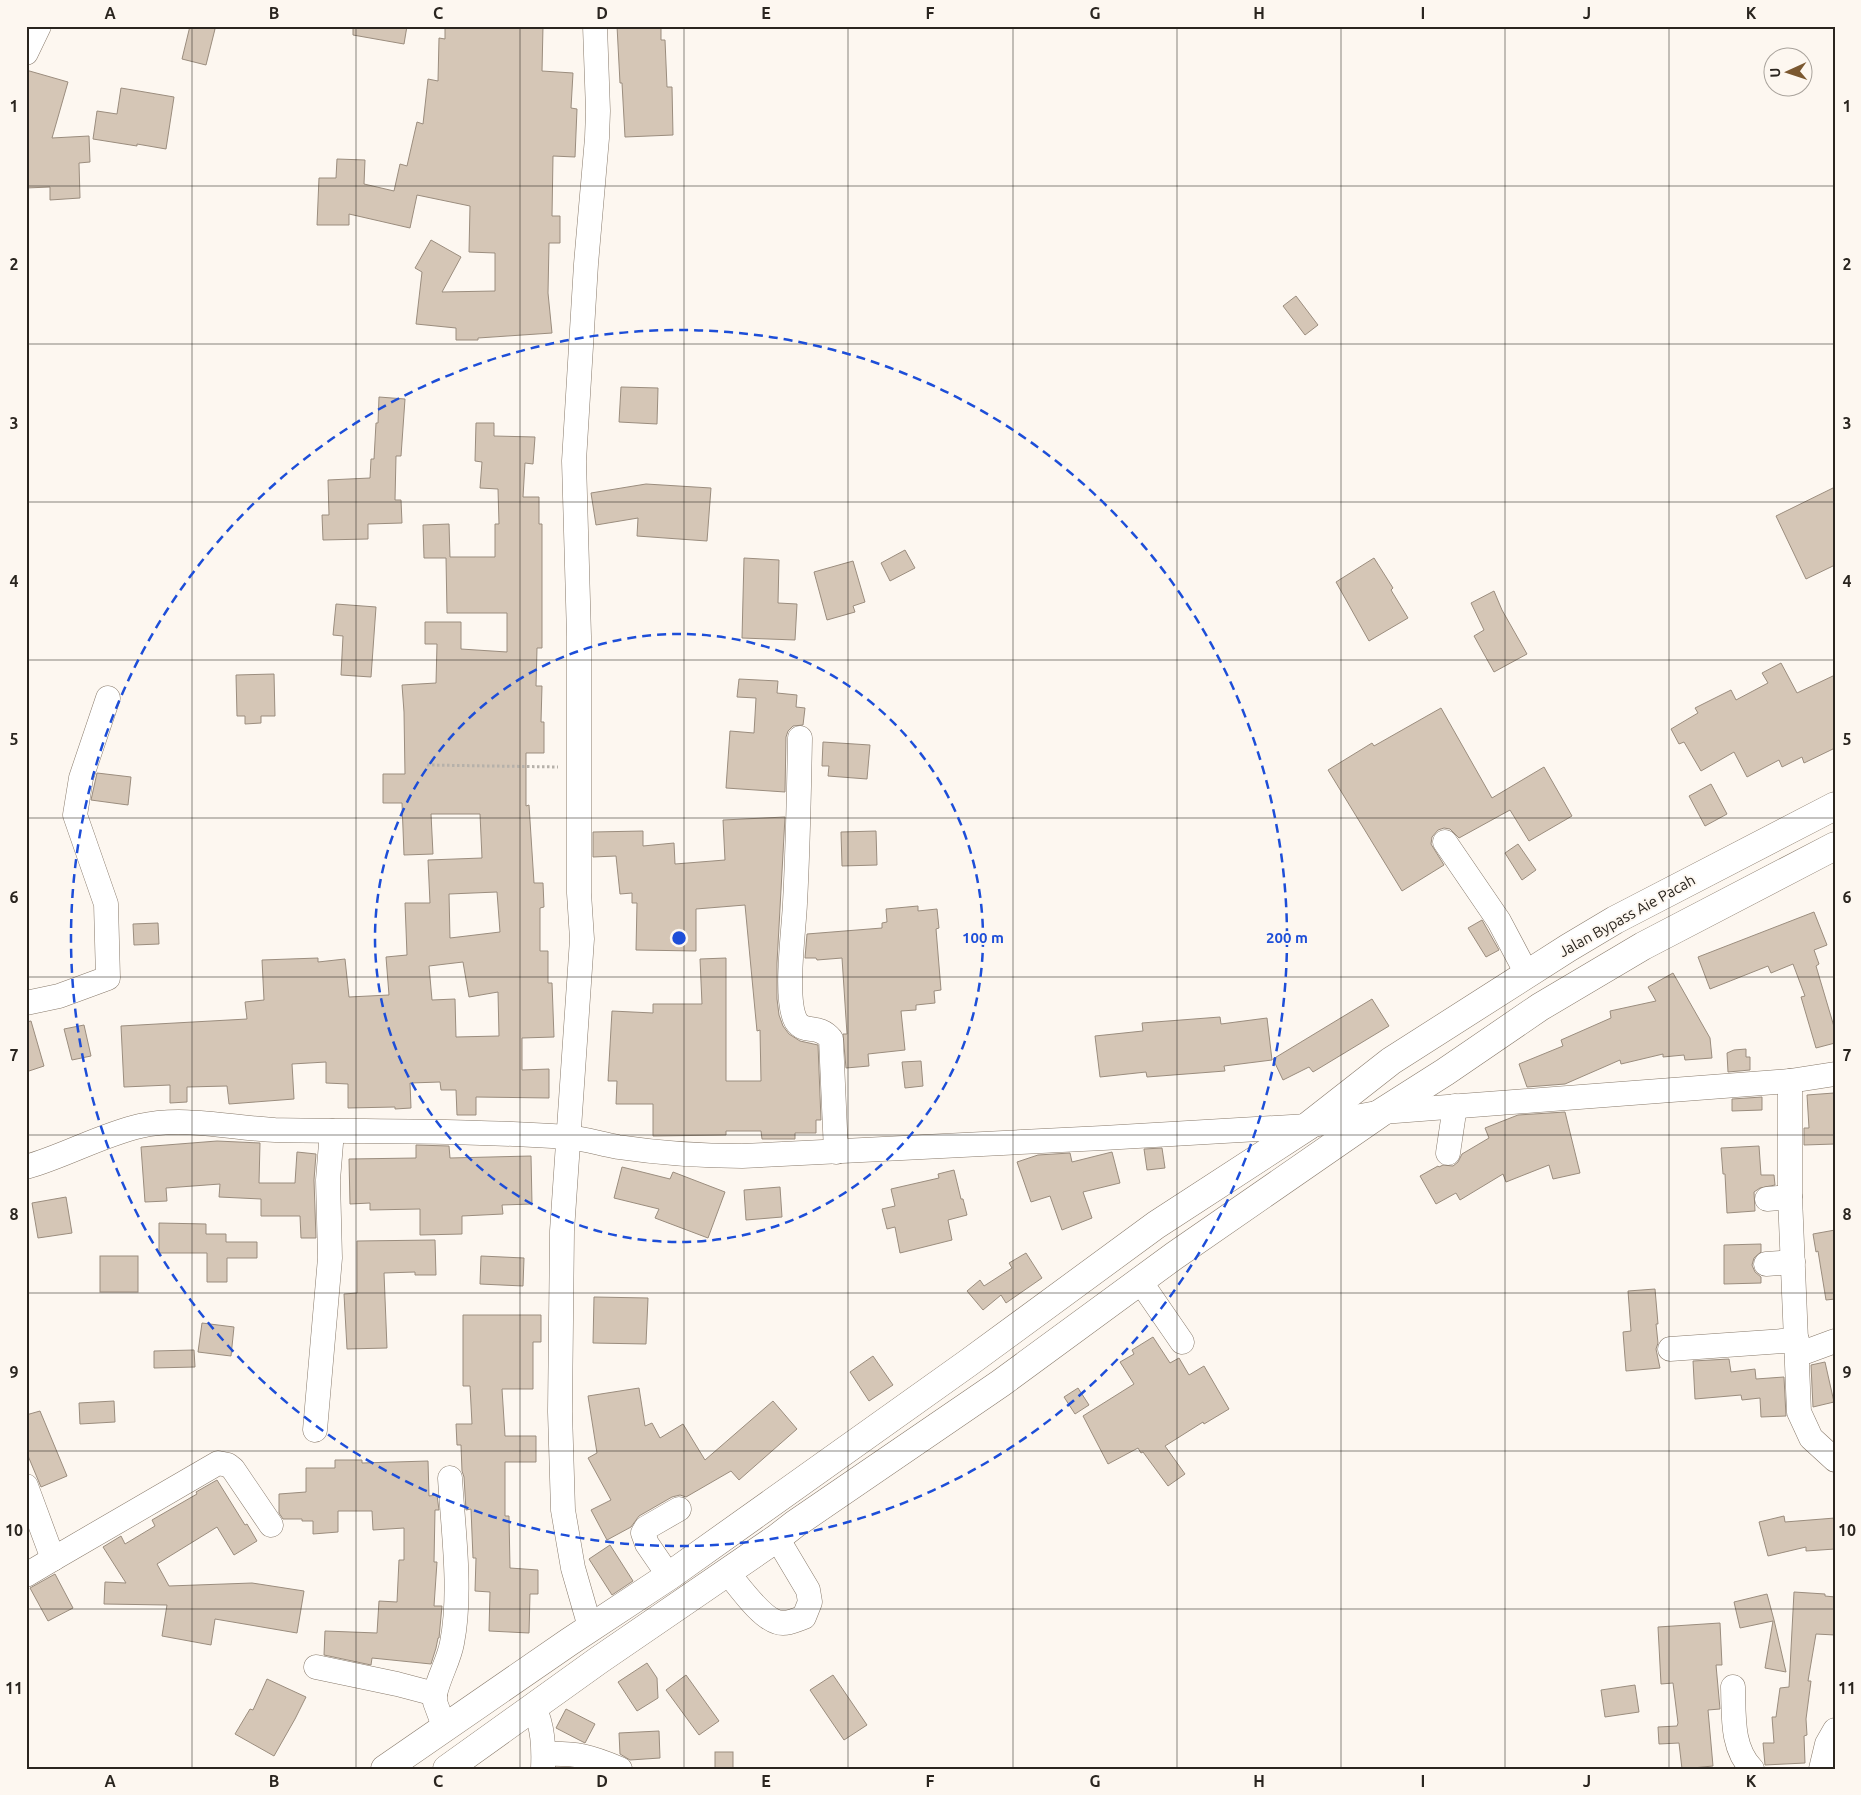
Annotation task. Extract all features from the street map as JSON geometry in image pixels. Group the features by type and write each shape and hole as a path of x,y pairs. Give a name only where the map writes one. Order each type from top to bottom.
{"highway":[{"name":"Jalan Bypass Aie Pacah","path":"385,1769 669,1576 968,1363 1156,1225 1308,1126 1391,1061 1615,920 1835,806"},
{"path":"448,1769 795,1524 1001,1383 1140,1281 1382,1112 1446,1072 1540,1007 1643,946 1835,846"}],"street":[{"path":"26,53 38,26"},
{"path":"590,1628 572,1568 563,1510 560,1412 562,1231 582,939 578,893 579,636 574,461 586,264 594,186 597,129 595,26"},
{"path":"26,1003 59,996 108,978 106,904 75,815 81,778 108,698"},
{"path":"800,738 790,991 791,1006 795,1020 799,1025 806,1029 821,1030 831,1039 836,1152"},
{"path":"1445,842 1499,921 1527,974"},
{"path":"26,1167 121,1132 140,1126 163,1123 195,1123 253,1129 568,1137 660,1153 742,1156 1308,1126 1382,1112 1790,1081 1835,1074"},
{"path":"1790,1081 1790,1197 1799,1412 1811,1438 1835,1460"},
{"path":"1448,1153 1455,1106"},
{"path":"315,1430 330,1258 328,1180 332,1131"},
{"path":"1767,1199 1790,1197"},
{"path":"1766,1264 1793,1262"},
{"path":"1140,1281 1182,1342"},
{"path":"1670,1349 1797,1348 1835,1341"},
{"path":"26,1575 218,1463 228,1465 233,1469 271,1525"},
{"path":"445,1729 435,1702 435,1694 452,1643 455,1618 456,1586 450,1478"},
{"path":"26,1486 53,1559"},
{"path":"669,1576 647,1544 643,1533 646,1528 679,1509"},
{"path":"728,1572 767,1617 779,1623 790,1622 804,1617 810,1602 808,1590 777,1538"},
{"path":"316,1667 435,1694"},
{"path":"1733,1688 1735,1735 1741,1752 1752,1769"},
{"path":"534,1707 540,1721 544,1761 573,1753 592,1757 620,1769"},
{"path":"1821,1769 1827,1744 1835,1730"}],"path":[{"path":"428,765 534,766 578,769"}],"building":[{"path":"190,26 206,26 215,29 206,65 182,59"},
{"path":"353,26 407,26 404,44 353,35"},
{"path":"445,26 543,26 542,71 573,73 571,108 577,109 575,157 553,156 552,216 560,216 560,243 549,243 548,293 552,333 478,338 478,340 456,340 456,328 416,324 422,272 415,268 431,240 461,257 442,292 495,291 495,253 469,252 470,206 417,195 410,228 349,214 349,225 317,225 319,178 336,178 337,159 365,160 364,184 394,191 400,164 407,166 417,122 423,124 428,79 438,81 439,38 445,39"},
{"path":"617,26 661,26 661,40 665,40 667,87 672,87 673,135 625,137"},
{"path":"26,70 68,82 52,138 89,136 90,162 79,163 80,198 50,200 50,187 26,188"},
{"path":"121,88 174,97 166,149 93,139 97,111 117,114"},
{"path":"1296,296 1318,325 1305,335 1283,306"},
{"path":"621,387 658,388 657,424 619,422"},
{"path":"379,397 405,399 401,456 396,456 395,500 401,500 402,523 368,524 368,539 323,540 322,515 329,515 328,480 370,478 371,459 374,459 376,423 378,423"},
{"path":"476,423 494,423 494,436 535,437 533,464 525,463 523,497 539,497 539,524 542,524 542,648 537,648 536,686 542,686 541,722 544,722 544,753 526,753 526,806 529,805 534,883 543,883 544,907 540,908 540,951 548,951 548,983 552,983 554,1037 522,1038 522,1070 549,1069 549,1098 476,1097 476,1115 457,1115 456,1090 441,1090 440,1082 410,1083 411,1108 348,1108 348,1084 326,1083 326,1062 292,1064 294,1099 229,1104 227,1086 187,1087 187,1102 170,1103 170,1085 124,1087 121,1026 247,1019 245,1002 264,1000 262,960 318,958 318,962 345,959 349,997 389,995 386,957 407,955 405,903 430,903 428,860 482,858 480,814 431,814 433,854 404,855 402,803 383,803 383,774 405,774 402,685 436,683 437,644 425,644 425,622 461,622 461,649 507,652 507,613 447,613 446,558 424,558 423,525 449,524 450,557 495,557 495,524 499,524 498,489 480,488 482,462 475,461","holes":["497,892 500,932 450,938 449,894","463,962 469,997 498,992 499,1036 456,1037 455,999 432,1000 429,966"]},
{"path":"646,484 711,488 707,541 637,536 638,518 596,525 591,493"},
{"path":"1835,487 1835,565 1806,579 1776,516"},
{"path":"905,550 915,568 890,581 881,563"},
{"path":"744,558 779,560 778,603 797,604 795,640 742,638"},
{"path":"1374,558 1393,588 1391,590 1408,618 1369,641 1336,582"},
{"path":"853,561 865,602 853,606 855,612 827,620 814,572"},
{"path":"1494,591 1502,610 1527,654 1494,672 1474,636 1484,630 1471,603"},
{"path":"336,604 376,607 371,677 341,675 343,636 333,635"},
{"path":"1781,663 1797,693 1835,675 1835,748 1804,763 1802,757 1782,767 1779,760 1747,777 1734,752 1701,771 1684,742 1679,744 1671,729 1698,713 1695,708 1731,690 1736,700 1768,683 1762,673"},
{"path":"274,674 275,716 261,716 261,723 245,724 245,716 237,716 236,675"},
{"path":"739,679 778,681 777,693 797,695 796,707 805,708 803,725 793,726 788,731 786,737 785,792 726,788 730,731 754,733 756,698 737,697"},
{"path":"1441,708 1492,798 1544,767 1572,816 1529,841 1510,810 1459,838 1450,829 1438,830 1432,837 1431,844 1444,865 1402,891 1328,770 1372,743 1374,746"},
{"path":"823,742 870,745 867,779 828,776 829,766 822,766"},
{"path":"97,773 131,777 128,805 91,800"},
{"path":"1711,784 1727,814 1705,826 1689,796"},
{"path":"785,817 777,963 777,999 779,1015 783,1026 789,1034 800,1041 818,1045 821,1120 816,1120 816,1133 795,1133 795,1139 762,1139 761,1131 726,1131 726,1135 653,1136 653,1104 616,1104 617,1081 608,1081 612,1011 653,1013 653,1004 702,1004 700,959 726,958 726,1081 761,1081 760,1030 757,1031 745,905 696,909 696,951 636,950 637,903 632,903 632,893 620,894 616,856 593,857 593,832 643,831 643,846 674,843 675,864 725,860 723,820"},
{"path":"876,831 877,865 842,866 841,832"},
{"path":"1518,844 1536,870 1522,880 1505,853"},
{"path":"918,906 918,911 937,909 939,928 936,929 941,990 934,991 935,1003 916,1005 916,1010 901,1011 905,1050 868,1054 869,1066 846,1068 843,1034 847,1034 842,958 817,960 816,958 805,958 807,934 882,928 882,923 887,922 886,909"},
{"path":"1814,912 1827,945 1814,950 1819,964 1816,966 1835,1030 1835,1043 1816,1048 1801,997 1805,996 1793,964 1771,973 1768,966 1710,989 1698,957"},
{"path":"1482,920 1499,950 1486,957 1468,928"},
{"path":"158,923 159,944 134,945 133,924"},
{"path":"1673,973 1710,1038 1712,1058 1685,1060 1684,1055 1663,1057 1663,1054 1621,1064 1620,1060 1565,1084 1527,1087 1519,1064 1563,1046 1561,1040 1611,1018 1610,1011 1656,1001 1648,987"},
{"path":"1372,999 1389,1026 1313,1072 1309,1067 1283,1080 1273,1059"},
{"path":"1220,1017 1221,1024 1267,1018 1272,1060 1224,1066 1225,1071 1147,1077 1146,1072 1100,1077 1095,1036 1143,1031 1142,1023"},
{"path":"31,1021 44,1066 26,1072 26,1022"},
{"path":"84,1025 91,1056 72,1060 64,1029"},
{"path":"1746,1049 1746,1057 1750,1057 1750,1070 1728,1072 1727,1053"},
{"path":"921,1061 923,1086 905,1088 902,1062"},
{"path":"1834,1093 1835,1144 1804,1145 1804,1128 1809,1128 1807,1095"},
{"path":"1762,1097 1762,1110 1732,1111 1732,1099"},
{"path":"1565,1112 1580,1173 1553,1179 1549,1165 1506,1182 1503,1174 1460,1200 1456,1193 1436,1204 1420,1176 1438,1166 1453,1166 1458,1162 1462,1154 1489,1138 1485,1128 1518,1115"},
{"path":"217,1141 260,1143 259,1183 295,1183 297,1152 316,1154 314,1180 316,1238 301,1238 300,1216 261,1216 261,1199 219,1197 220,1184 166,1188 167,1201 145,1202 141,1147"},
{"path":"416,1145 449,1146 450,1158 531,1156 532,1204 502,1205 503,1214 462,1216 462,1234 420,1235 420,1209 370,1210 370,1203 350,1204 349,1159 416,1158"},
{"path":"1759,1146 1761,1175 1774,1175 1775,1185 1760,1188 1754,1192 1755,1211 1727,1213 1725,1174 1723,1174 1721,1148"},
{"path":"1162,1148 1165,1168 1147,1170 1144,1149"},
{"path":"1112,1152 1120,1183 1083,1192 1092,1218 1062,1230 1050,1196 1031,1202 1017,1162 1038,1155 1070,1153 1072,1162"},
{"path":"622,1167 670,1179 673,1172 725,1192 708,1238 655,1218 659,1209 614,1198"},
{"path":"954,1170 967,1215 948,1220 952,1240 900,1253 895,1227 887,1229 882,1209 895,1206 891,1189 939,1178 938,1174"},
{"path":"780,1187 782,1217 746,1220 744,1190"},
{"path":"66,1197 72,1233 38,1238 32,1203"},
{"path":"159,1223 206,1224 206,1234 226,1234 226,1242 257,1242 257,1258 227,1258 227,1282 207,1282 207,1253 159,1253"},
{"path":"1835,1230 1835,1299 1826,1300 1818,1251 1816,1252 1813,1234"},
{"path":"435,1240 436,1275 415,1275 415,1272 384,1273 387,1348 347,1349 344,1294 357,1293 357,1241"},
{"path":"1761,1244 1761,1252 1754,1258 1752,1265 1755,1272 1761,1277 1761,1283 1724,1284 1724,1245"},
{"path":"1026,1253 1042,1278 1006,1303 1001,1295 983,1310 967,1291 980,1280 984,1286 1012,1268 1009,1263"},
{"path":"100,1256 138,1256 138,1292 100,1292"},
{"path":"481,1256 524,1258 523,1286 480,1284"},
{"path":"1655,1289 1658,1324 1656,1324 1658,1343 1656,1349 1660,1368 1626,1371 1623,1332 1631,1331 1628,1291"},
{"path":"594,1297 648,1298 646,1344 593,1343"},
{"path":"463,1315 541,1315 541,1342 533,1342 533,1389 502,1389 505,1436 536,1436 536,1462 505,1462 505,1516 509,1516 510,1568 538,1570 538,1594 530,1594 529,1633 489,1631 490,1592 475,1591 476,1558 473,1558 471,1509 466,1510 461,1445 457,1445 456,1424 472,1424 470,1386 463,1386"},
{"path":"202,1323 234,1327 231,1356 198,1352"},
{"path":"1153,1337 1170,1363 1179,1358 1189,1375 1204,1366 1229,1409 1204,1424 1203,1422 1165,1446 1185,1474 1168,1486 1138,1448 1108,1464 1083,1416 1134,1384 1120,1362 1134,1354 1132,1350"},
{"path":"194,1350 195,1367 154,1368 154,1351"},
{"path":"873,1356 893,1385 869,1401 850,1372"},
{"path":"1729,1359 1731,1372 1755,1369 1756,1379 1784,1377 1786,1416 1761,1417 1760,1398 1742,1400 1741,1395 1695,1399 1693,1361"},
{"path":"1825,1362 1834,1402 1813,1407 1811,1365"},
{"path":"639,1388 645,1426 652,1423 660,1438 683,1424 705,1460 773,1401 797,1429 739,1480 731,1471 686,1497 680,1495 672,1497 639,1516 631,1527 607,1540 591,1510 611,1500 588,1458 597,1453 588,1396"},
{"path":"1078,1388 1089,1405 1075,1414 1064,1397"},
{"path":"114,1401 115,1422 80,1424 79,1403"},
{"path":"40,1411 67,1476 41,1487 26,1451 26,1415"},
{"path":"335,1460 362,1460 362,1463 428,1461 429,1496 437,1495 439,1510 435,1510 434,1562 437,1562 434,1606 442,1606 439,1638 431,1664 372,1658 371,1665 324,1655 325,1631 377,1633 379,1601 397,1602 399,1560 404,1560 404,1528 373,1530 372,1511 338,1511 338,1532 313,1534 313,1521 283,1519 279,1513 279,1494 306,1492 306,1468 335,1468"},
{"path":"217,1480 257,1541 234,1555 217,1527 157,1564 169,1586 252,1583 304,1591 297,1633 215,1619 211,1645 162,1636 167,1605 104,1604 105,1582 126,1583 103,1547 121,1536 125,1544 155,1526 152,1520"},
{"path":"1784,1516 1785,1522 1835,1518 1835,1549 1806,1551 1806,1547 1768,1556 1759,1522"},
{"path":"610,1545 633,1581 612,1595 589,1559"},
{"path":"55,1574 73,1608 48,1621 30,1588"},
{"path":"1794,1592 1825,1594 1825,1596 1835,1597 1835,1635 1816,1634 1808,1681 1811,1681 1806,1719 1807,1735 1804,1736 1805,1763 1765,1765 1763,1743 1774,1743 1772,1717 1776,1717 1780,1688 1789,1687"},
{"path":"1767,1594 1786,1672 1765,1668 1773,1621 1740,1628 1734,1602"},
{"path":"1720,1623 1722,1665 1716,1665 1720,1709 1708,1710 1713,1766 1682,1769 1679,1743 1659,1744 1658,1727 1677,1726 1678,1723 1673,1683 1661,1684 1658,1627"},
{"path":"647,1663 657,1678 658,1698 637,1711 618,1682"},
{"path":"686,1675 719,1721 699,1735 666,1690"},
{"path":"833,1675 867,1725 844,1740 810,1690"},
{"path":"267,1679 306,1697 274,1756 235,1734 250,1709 253,1710"},
{"path":"1635,1685 1639,1712 1605,1717 1601,1690"},
{"path":"566,1709 595,1724 585,1743 556,1728"},
{"path":"659,1731 660,1758 630,1760 620,1754 619,1733"},
{"path":"715,1752 733,1752 733,1769 715,1769"}]}
